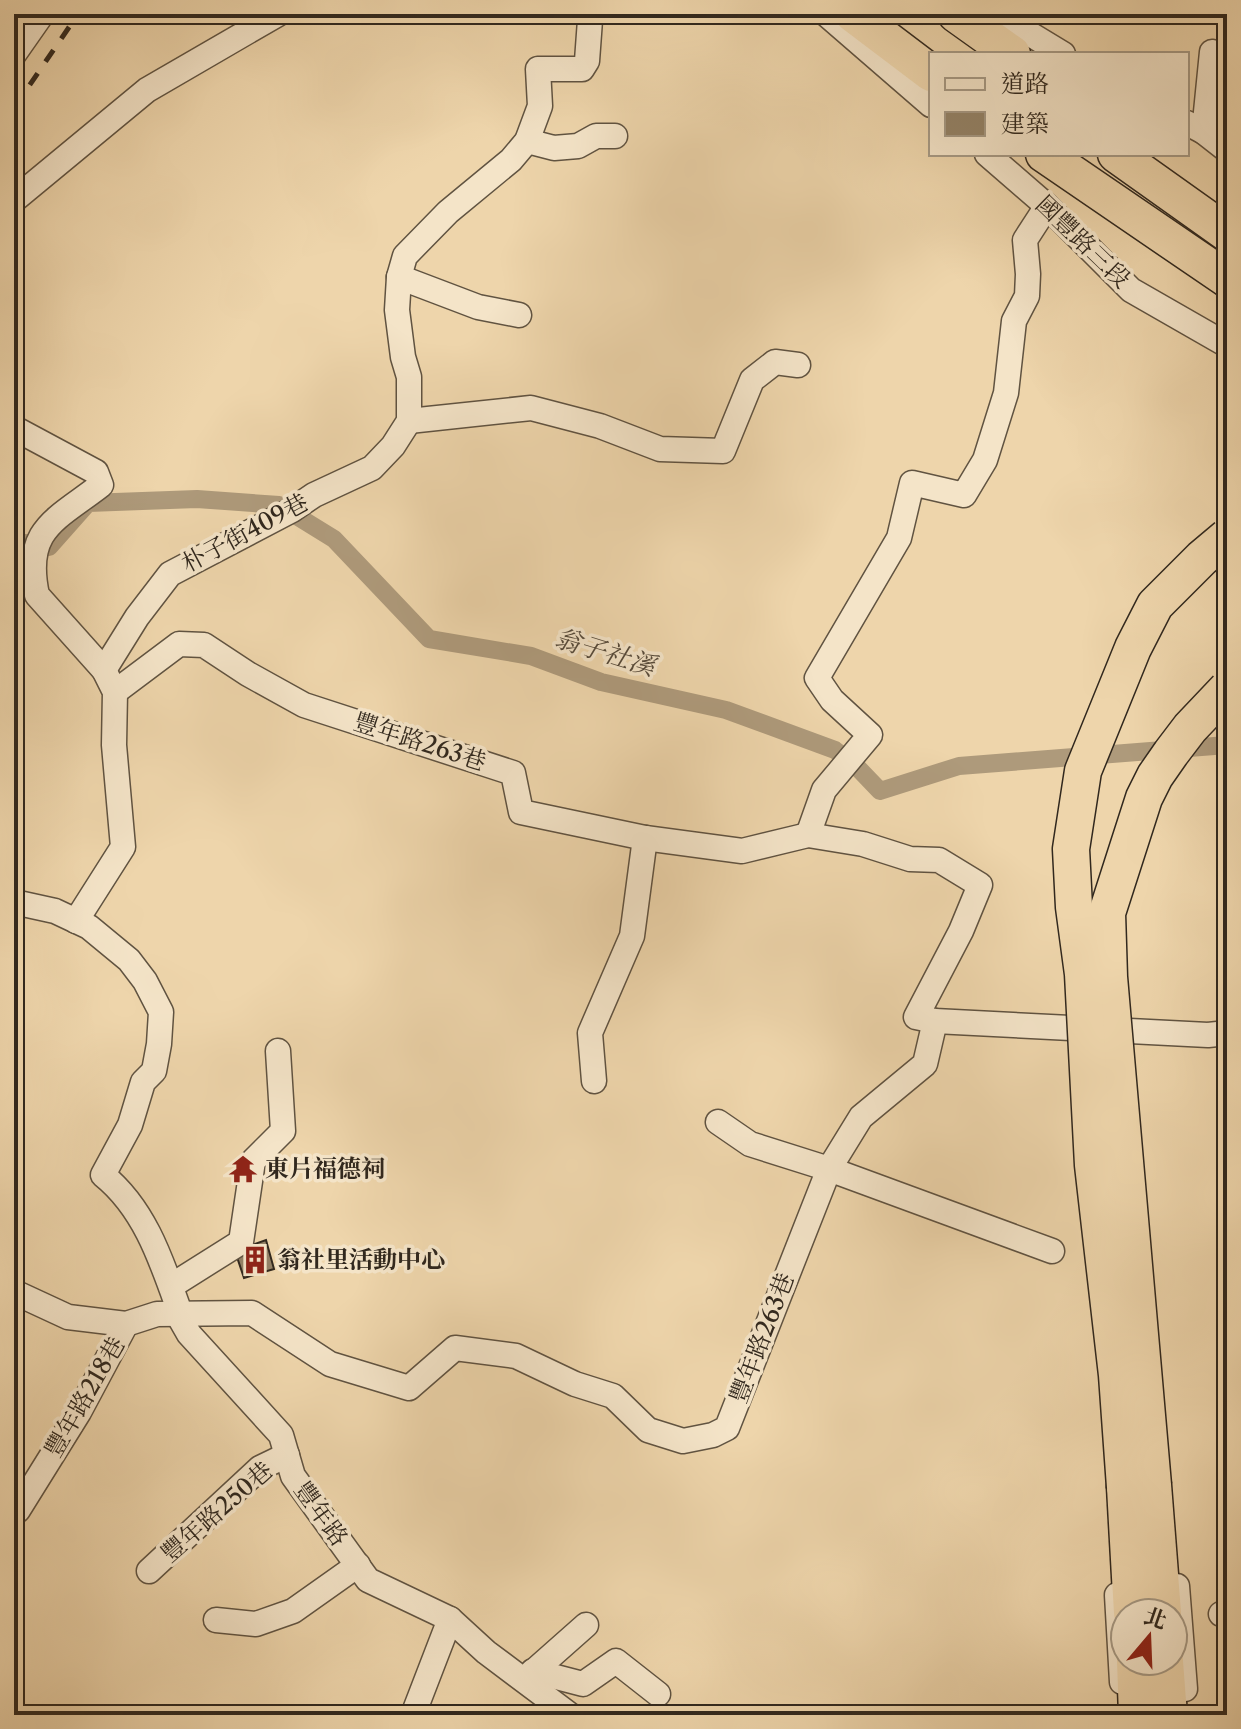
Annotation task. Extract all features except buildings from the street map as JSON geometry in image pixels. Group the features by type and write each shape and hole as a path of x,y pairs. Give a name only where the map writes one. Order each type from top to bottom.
{"highway":[{"path":"853,14 929,71"},
{"path":"880,14 931,52"},
{"path":"925,14 977,52"},
{"path":"956,14 1009,52"},
{"path":"1047,156 1227,279"},
{"path":"1081,156 1227,257"},
{"path":"1119,156 1227,233"},
{"path":"1149,156 1227,213"},
{"path":"1160,1597 1117,1375 1093,1165 1083,974 1074,907 1071,849 1083,771 1133,648 1155,605 1227,537"},
{"path":"1133,1597 1139,1486 1107,913 1144,798 1155,776 1190,728 1227,689"},
{"path":"1136,1677 1137,1715"},
{"path":"1166,1677 1169,1715"}],"street":[{"path":"14,54 42,14"},
{"path":"14,200 147,90 278,14"},
{"path":"826,14 929,103"},
{"path":"1000,15 1060,52"},
{"path":"590,20 587,61 582,69 538,69 540,106 527,141 511,160 448,212 405,256 399,277 397,310 409,377 409,421 531,408 600,426 660,449 723,451 748,388 775,362 798,365"},
{"path":"1212,52 1196,128 1227,150"},
{"path":"527,141 554,148 578,146 596,136 615,136"},
{"name":"國豐路三段","path":"989,156 1047,206 1131,290 1227,345"},
{"path":"808,835 824,790 870,735 832,700 817,678 899,538 912,483 964,495 985,460 1006,393 1014,321 1027,296 1025,240 1047,206"},
{"path":"399,277 478,307 519,315"},
{"name":"朴子街409巷","path":"104,670 137,617 170,574 292,510 314,495 372,468 393,446 409,421"},
{"path":"14,428 96,472 101,485 45,528 36,546 33,579 37,595 104,670 115,692 114,745 123,847 76,921"},
{"name":"豐年路263巷","path":"115,692 179,644 204,645 304,705 513,773 521,812 645,838 742,851 808,835 863,844 910,859 939,860 980,885 961,931 916,1017 935,1021 925,1064 861,1117 829,1169 727,1428 713,1435 683,1441 648,1430 613,1396 575,1384 516,1356 455,1348 409,1388 330,1364 252,1313 177,1313"},
{"path":"594,1081 590,1033 632,936 645,838"},
{"path":"14,902 55,911 89,927 129,960 145,981 161,1012 154,1071 143,1082 130,1125 103,1175 116,1186 152,1238 178,1307 177,1313 157,1314 126,1324 68,1317 14,1292"},
{"path":"935,1021 1227,1033"},
{"path":"171,1286 241,1242 253,1161 283,1131 278,1051"},
{"path":"718,1122 750,1144 829,1169 1052,1251"},
{"name":"豐年路","path":"177,1313 189,1334 281,1435 293,1476 368,1580 450,1619 528,1676 570,1715"},
{"name":"豐年路218巷","path":"18,1510 79,1412 126,1324"},
{"name":"豐年路250巷","path":"149,1571 260,1468 287,1455"},
{"path":"1124,1715 1111,1491 1113,1476 1120,1467 1138,1462 1154,1465 1164,1472 1170,1489 1186,1715"},
{"path":"216,1620 256,1624 293,1611 358,1565"},
{"path":"413,1715 450,1619"},
{"path":"528,1676 586,1625"},
{"path":"528,1676 583,1684 616,1661 658,1694"}],"waterway":[{"name":"翁子社溪","path":"14,541 49,547 88,503 197,499 279,505 334,539 429,639 531,656 601,682 726,710 835,750 880,791 959,766 1227,745"}],"railway":[{"path":"14,108 78,14"}],"place":[{"name":"東片福德祠","path":"243,1169"},
{"name":"翁社里活動中心","path":"255,1260"}]}
